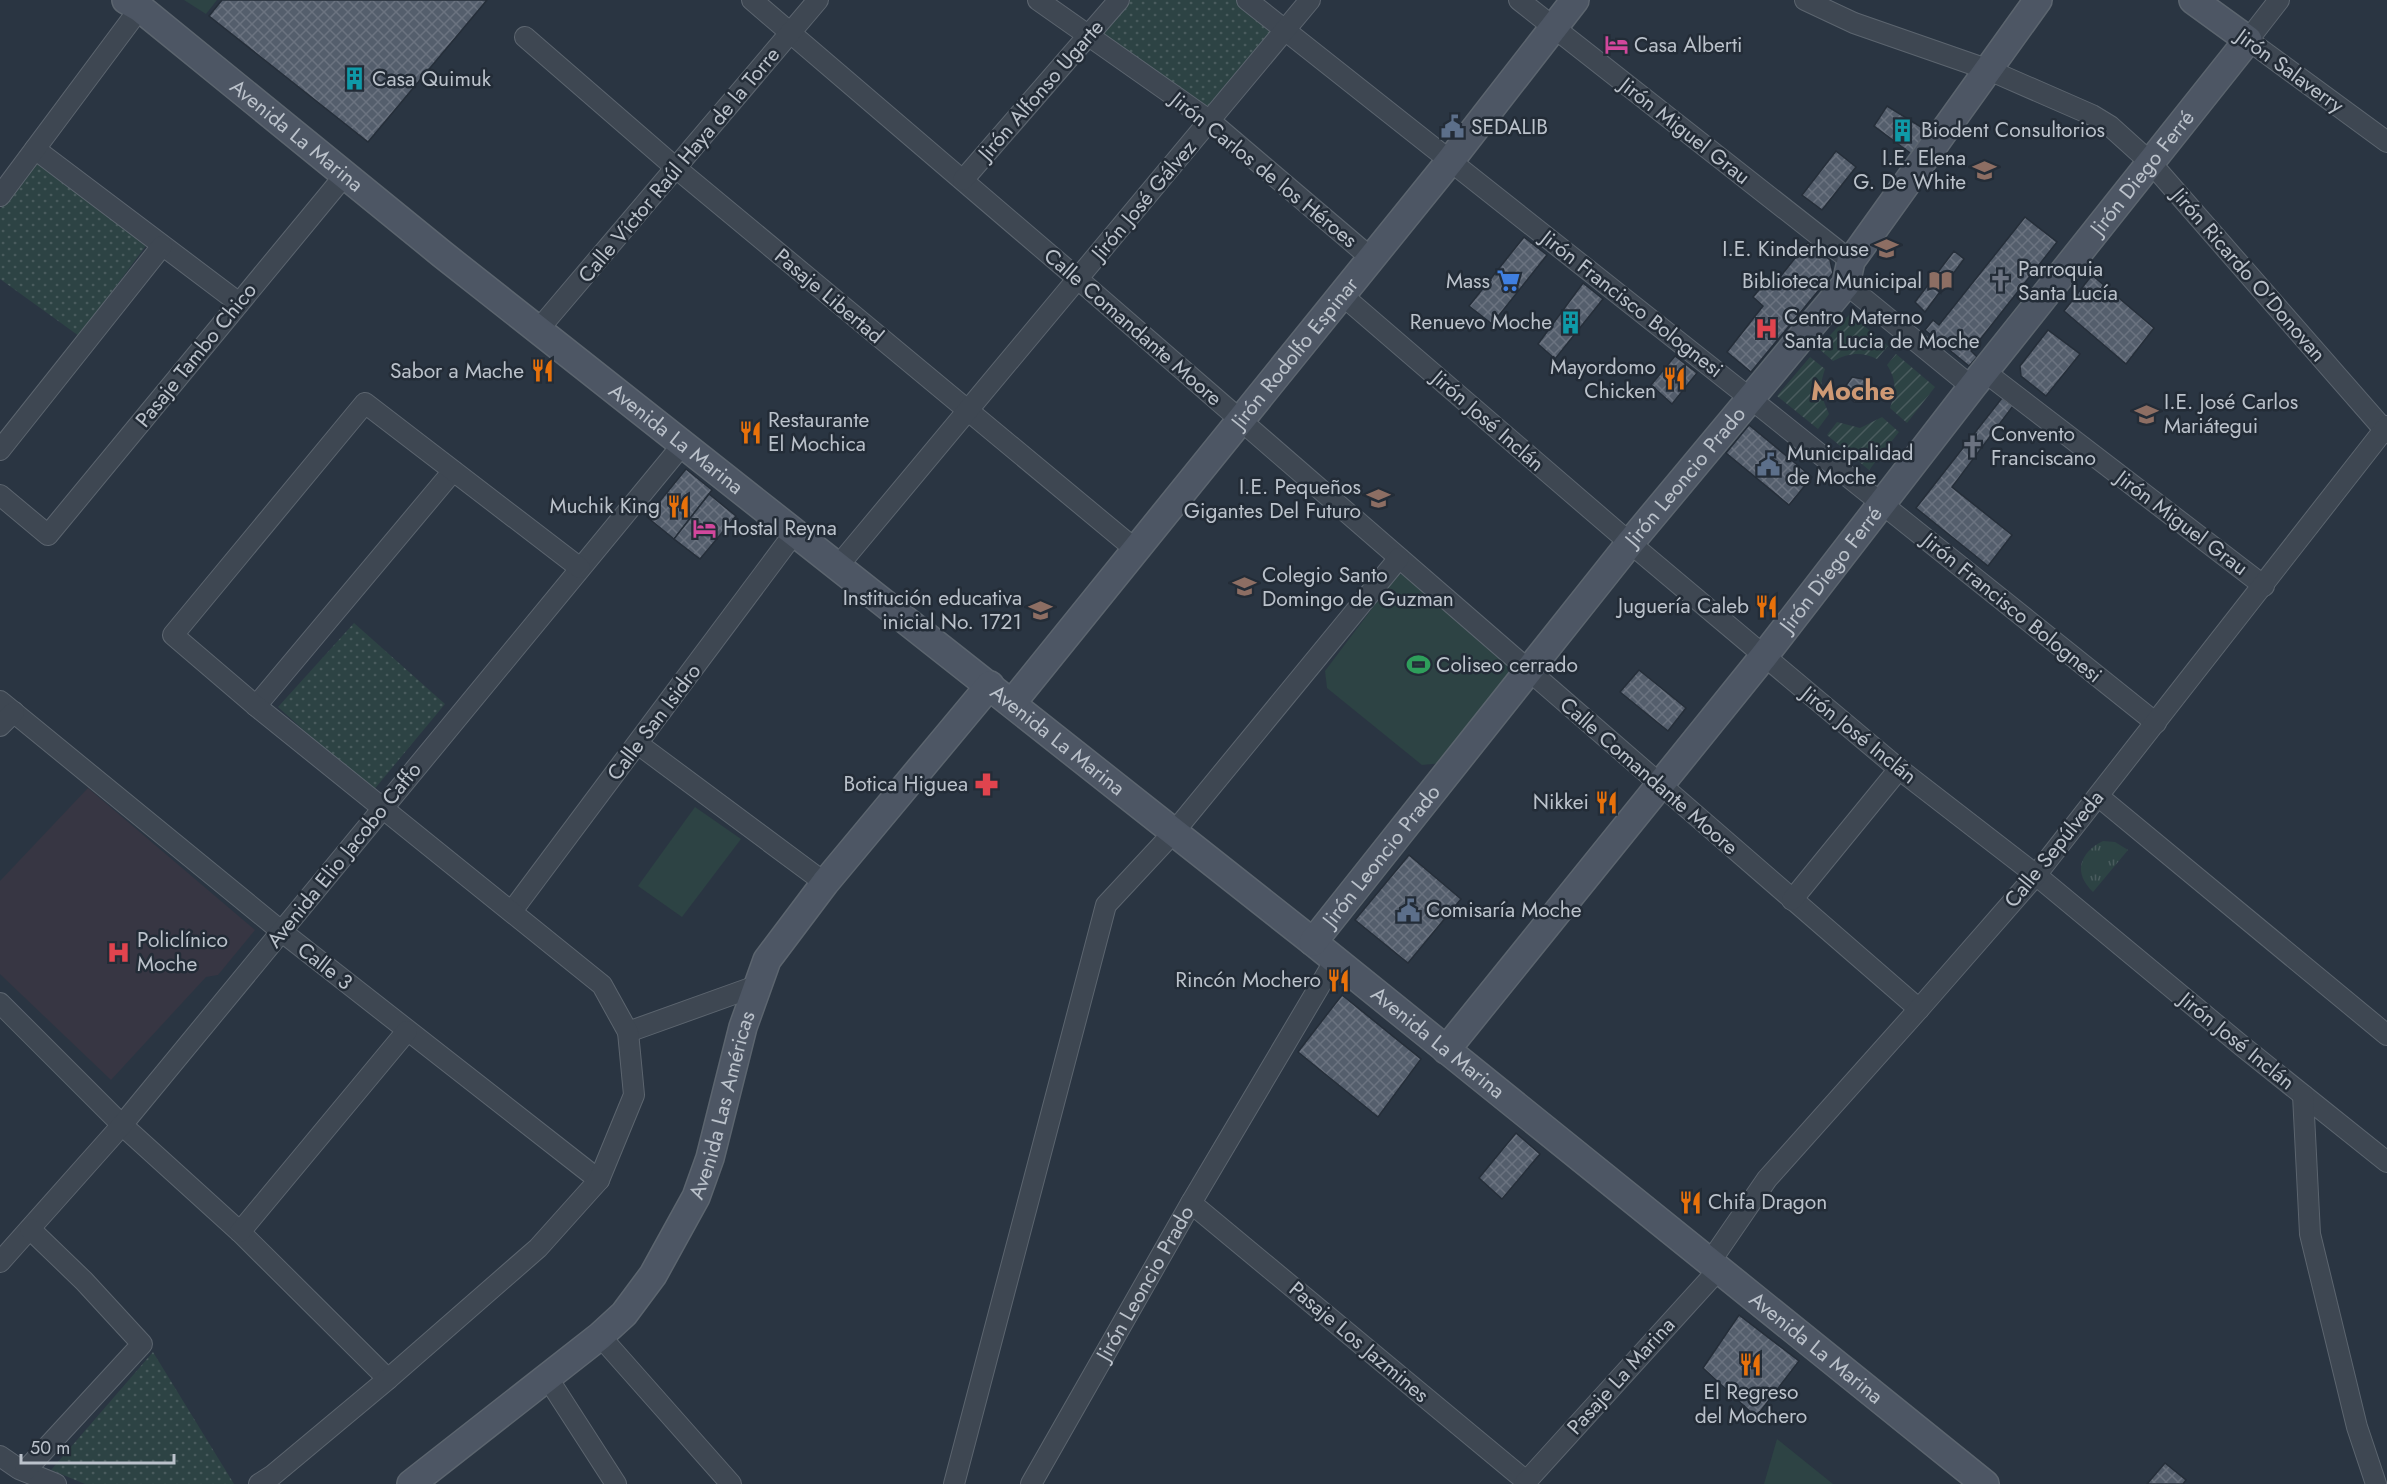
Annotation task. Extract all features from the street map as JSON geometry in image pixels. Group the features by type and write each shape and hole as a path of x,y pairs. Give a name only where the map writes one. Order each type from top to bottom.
{"street":[{"name":"Calle Comandante Moore","path":"752,0 1078,279 1919,1009"},
{"name":"Calle Víctor Raúl Haya de la Torre","path":"538,330 818,0"},
{"name":"Jirón Carlos de los Héroes","path":"1038,0 1210,121 1371,258"},
{"name":"Jirón Alfonso Ugarte","path":"963,180 1119,0"},
{"name":"Jirón Francisco Bolognesi","path":"1247,0 2156,723"},
{"name":"Jirón José Gálvez","path":"838,566 1310,0"},
{"name":"Jirón Miguel Grau","path":"1519,0 1979,380 2264,586"},
{"name":"Jirón Rodolfo Espinar","path":"1012,703 1450,161 1575,0"},
{"name":"Jirón Ricardo O'Donovan","path":"1805,0 1854,23 1989,70 2092,115 2110,126 2151,163 2386,430"},
{"name":"Jirón Leoncio Prado","path":"1313,942 1630,543 1751,399 1849,273 2038,0"},
{"name":"Jirón Salaverry","path":"2193,0 2387,142"},
{"name":"Jirón Diego Ferré","path":"1446,1050 1764,656 2279,0"},
{"path":"0,196 35,149 133,4"},
{"name":"Avenida La Marina","path":"133,4 538,330 1313,942 1985,1484"},
{"name":"Pasaje Libertad","path":"525,37 676,168 1136,550"},
{"path":"35,149 239,303"},
{"name":"Pasaje Tambo Chico","path":"0,495 48,535 345,175"},
{"path":"0,450 162,246"},
{"name":"Jirón José Inclán","path":"1342,295 1630,543 1899,769 2036,875 2387,1162"},
{"path":"258,1484 273,1475 388,1379 538,1248 599,1180 634,1095 628,1032 603,985 256,706 173,635 365,403 580,568"},
{"name":"Calle Sepúlveda","path":"1714,1266 1767,1179 2036,875 2386,430"},
{"name":"Avenida Elio Jacobo Caffo","path":"0,1262 122,1125 683,444"},
{"path":"256,706 453,471"},
{"name":"Calle San Isidro","path":"512,911 795,532"},
{"path":"954,1484 1106,905 1174,832 1399,558"},
{"name":"Avenida Las Américas","path":"411,1484 600,1335 624,1314 653,1275 696,1197 710,1158 743,1027 767,960 825,883 990,685"},
{"path":"0,726 7,706"},
{"name":"Calle 3","path":"7,706 281,932 599,1180"},
{"path":"638,744 825,883"},
{"path":"1792,900 1899,769"},
{"path":"2098,796 2387,1035"},
{"name":"Jirón Leoncio Prado","path":"1031,1484 1191,1203 1335,960"},
{"path":"628,1032 756,986"},
{"path":"0,1003 122,1125 240,1232 388,1379"},
{"path":"240,1232 407,1031"},
{"path":"2303,1095 2310,1234 2357,1427 2376,1484"},
{"name":"Pasaje Los Jazmines","path":"1191,1203 1525,1482"},
{"path":"25,1471 142,1344 84,1281 30,1229"},
{"name":"Pasaje La Marina","path":"1525,1482 1714,1266"},
{"path":"600,1335 731,1484"},
{"path":"547,1377 616,1484"},
{"path":"0,1456 25,1471 56,1484"}],"shaded area":[{"name":"Policlínico Moche","path":"88,788 255,930 218,975 206,977 111,1080 0,974 0,881"}],"green space":[{"path":"184,0 217,0 206,14"},
{"path":"1125,0 1240,0 1278,30 1207,115 1095,35"},
{"path":"37,160 148,243 79,336 0,279 0,209"},
{"path":"1850,314 1888,346 1877,359 1855,354 1833,361 1818,348"},
{"path":"1896,354 1935,387 1907,423 1890,408 1894,386 1893,376 1887,365"},
{"path":"1810,357 1825,369 1821,392 1829,414 1818,429 1777,396"},
{"path":"1882,417 1899,432 1869,470 1827,435 1837,422 1860,428"},
{"name":"Coliseo cerrado","path":"1398,574 1409,575 1505,658 1509,676 1443,763 1422,765 1327,688 1325,671"},
{"path":"354,623 445,704 372,792 278,707"},
{"path":"695,807 741,839 682,917 638,886"},
{"path":"2103,841 2115,842 2128,850 2093,892 2083,878 2082,864 2088,851"},
{"path":"153,1352 234,1484 85,1484 51,1470"},
{"path":"1777,1439 1833,1484 1764,1484"}],"building":[{"name":"Casa Quimuk","path":"222,0 487,0 368,142 209,16"},
{"name":"Biodent Consultorios","path":"1887,106 1934,135 1917,158 1874,126"},
{"path":"1836,151 1856,167 1822,210 1802,195"},
{"name":"Parroquia Santa Lucía","path":"2025,217 2057,242 1971,351 1977,357 1969,366 1925,330 1933,320 1939,325"},
{"name":"Mass","path":"1524,237 1547,255 1492,324 1469,306"},
{"name":"Centro Materno Santa Lucia de Moche","path":"1808,242 1830,260 1833,273 1751,372 1727,352 1763,306 1753,297 1774,272 1780,277"},
{"name":"Biblioteca Municipal","path":"1954,251 1964,259 1925,312 1915,302"},
{"path":"2092,275 2154,328 2126,364 2064,311"},
{"name":"Renuevo Moche","path":"1583,283 1603,299 1555,359 1538,344"},
{"path":"2048,330 2080,354 2046,396 2021,376 2020,366"},
{"name":"Mayordomo Chicken","path":"1675,356 1697,373 1672,404 1651,385"},
{"path":"1852,377 1863,379 1869,385 1871,394 1864,402 1854,402 1847,396 1845,387"},
{"name":"Convento Franciscano","path":"2002,398 2013,406 1952,487 2012,535 1988,566 1916,508"},
{"name":"Municipalidad de Moche","path":"1749,425 1812,477 1789,505 1726,453"},
{"name":"Muchik King","path":"686,469 712,490 674,539 647,517"},
{"name":"Hostal Reyna","path":"709,494 736,516 700,559 674,539"},
{"path":"1639,670 1686,708 1668,731 1620,692"},
{"name":"Comisaría Moche","path":"1409,855 1461,899 1408,963 1355,920"},
{"path":"1342,995 1421,1059 1378,1117 1298,1052"},
{"path":"1516,1133 1540,1154 1502,1199 1479,1178"},
{"name":"El Regreso del Mochero","path":"1739,1315 1799,1361 1756,1417 1703,1368"},
{"path":"2165,1463 2186,1480 2183,1484 2147,1484"}],"place":[{"name":"Casa Alberti","path":"1616,45"},
{"name":"Casa Quimuk","path":"354,79"},
{"name":"SEDALIB","path":"1453,127"},
{"name":"Biodent Consultorios","path":"1903,130"},
{"name":"I.E. Elena G. De White","path":"1984,170"},
{"name":"I.E. Kinderhouse","path":"1887,249"},
{"name":"Mass","path":"1508,281"},
{"name":"Biblioteca Municipal","path":"1940,281"},
{"name":"Parroquia Santa Lucía","path":"2000,281"},
{"name":"Renuevo Moche","path":"1570,322"},
{"name":"Centro Materno Santa Lucia de Moche","path":"1766,329"},
{"name":"Sabor a Mache","path":"542,371"},
{"name":"Mayordomo Chicken","path":"1674,379"},
{"name":"I.E. José Carlos Mariátegui","path":"2146,414"},
{"name":"Restaurante El Mochica","path":"750,432"},
{"name":"Convento Franciscano","path":"1973,446"},
{"name":"Municipalidad de Moche","path":"1769,465"},
{"name":"I.E. Pequeños Gigantes Del Futuro","path":"1379,499"},
{"name":"Muchik King","path":"678,506"},
{"name":"Hostal Reyna","path":"705,528"},
{"name":"Colegio Santo Domingo de Guzman","path":"1244,587"},
{"name":"Juguería Caleb","path":"1767,606"},
{"name":"Institución educativa inicial No. 1721","path":"1040,610"},
{"name":"Coliseo cerrado","path":"1418,665"},
{"name":"Botica Higuea","path":"986,784"},
{"name":"Nikkei","path":"1607,802"},
{"name":"Comisaría Moche","path":"1408,910"},
{"name":"Policlínico Moche","path":"119,952"},
{"name":"Rincón Mochero","path":"1339,980"},
{"name":"Chifa Dragon","path":"1690,1202"},
{"name":"El Regreso del Mochero","path":"1751,1364"}],"district":[{"name":"Moche","path":"1853,391"}]}
